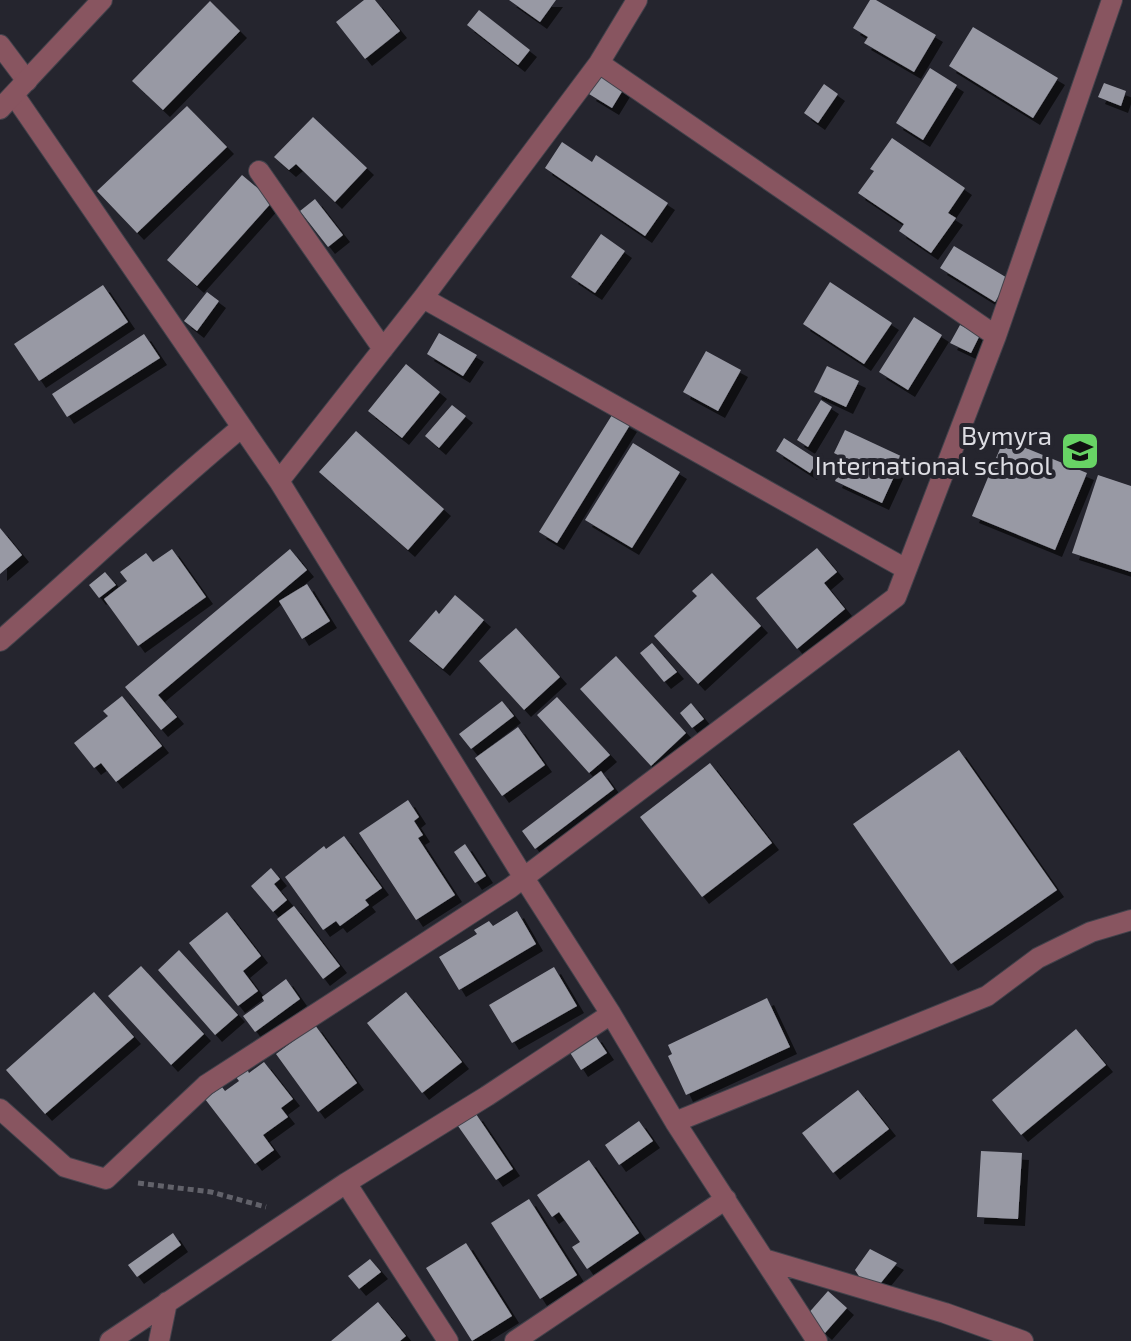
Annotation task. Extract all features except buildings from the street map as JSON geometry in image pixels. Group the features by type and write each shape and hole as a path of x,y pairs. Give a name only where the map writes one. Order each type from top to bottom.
{"street":[{"path":"14,95 102,0"},
{"path":"279,481 423,298 599,63 637,0"},
{"path":"0,1109 65,1167 106,1179 216,1077 524,878 896,597 996,336 1112,0"},
{"path":"0,45 14,95 279,481 675,1122 817,1341"},
{"path":"599,63 996,336"},
{"path":"259,171 383,349"},
{"path":"423,298 906,569"},
{"path":"0,641 111,543 164,491 242,427"},
{"path":"675,1122 987,996 1038,958 1091,932 1131,920"},
{"path":"110,1341 346,1183 487,1096 611,1014"},
{"path":"346,1183 448,1341"},
{"path":"515,1341 726,1199"},
{"path":"764,1259 945,1313 1023,1341"},
{"path":"159,1341 167,1302"}],"path":[{"path":"106,1179 211,1192 297,1215"}],"place":[{"name":"Bymyra International school","path":"1080,451"}]}
